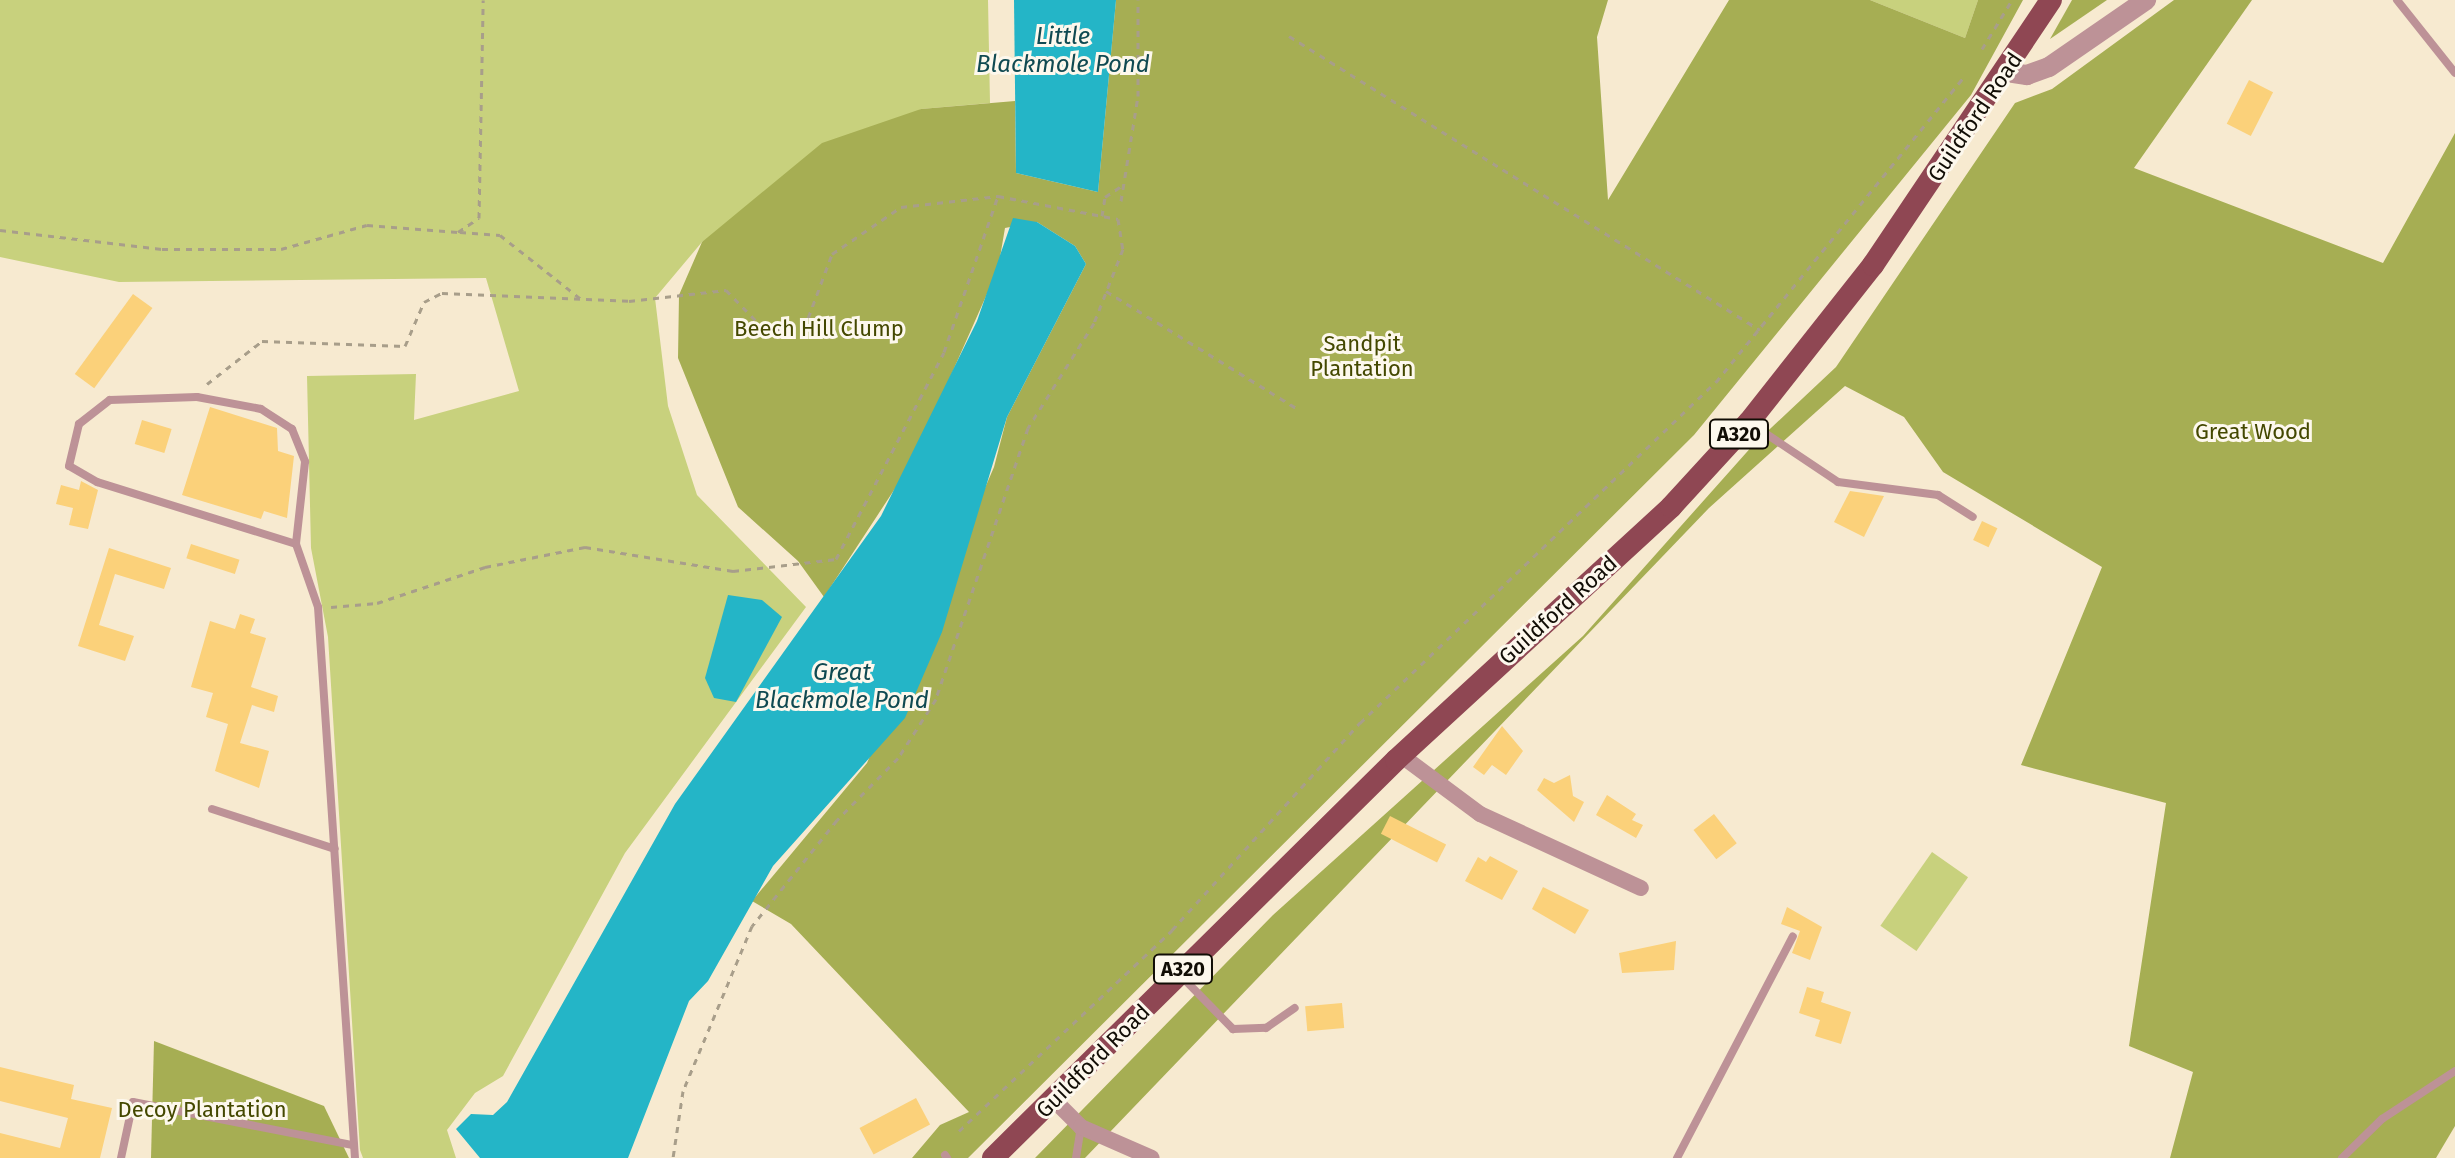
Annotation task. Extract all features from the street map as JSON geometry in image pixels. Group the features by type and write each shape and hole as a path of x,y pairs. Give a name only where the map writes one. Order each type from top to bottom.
{"main road":[{"name":"Guildford Road","path":"993,1158 1055,1101 1179,973 1402,756 1671,507 1749,422 1864,278 2007,72 2051,0"}],"street":[{"path":"2007,72 2027,75 2049,67 2146,0"},
{"path":"1402,756 1480,814 1641,888"},
{"path":"1055,1101 1081,1127 1152,1158"}],"lane":[{"path":"2397,0 2455,73"},
{"path":"296,544 97,482 69,466 79,424 110,400 197,397 261,409 292,429 305,462 296,544 318,607 355,1158"},
{"path":"1749,422 1838,482 1938,495 1973,517"},
{"path":"212,809 335,849"},
{"path":"1677,1158 1793,936"},
{"path":"1179,973 1233,1029 1266,1028 1295,1008"},
{"path":"2342,1158 2382,1119 2455,1071"},
{"path":"121,1158 133,1102 353,1145"},
{"path":"1076,1158 1081,1127"}],"path":[{"path":"458,232 479,218 483,0"},
{"path":"1121,201 1138,96 1138,0"},
{"name":"Guildford Road","path":"1982,49 2012,0"},
{"path":"1289,36 1760,330"},
{"name":"Guildford Road","path":"959,1131 1172,930 1360,723 1716,382 1963,78"},
{"path":"1102,216 1105,197 1124,184"},
{"path":"318,607 377,603 485,567 585,547 733,571 823,563 836,559 873,499 944,352 998,196"},
{"path":"197,397 232,359 262,341 405,346 424,302 442,293 629,301 726,290 765,330 804,329 832,254 901,207 998,196 1118,219 1123,249 1106,291 1028,428 936,699 898,758 837,820 752,926 683,1091 673,1158"},
{"path":"0,230 192,249 281,249 367,225 500,235 581,299"},
{"path":"1106,291 1298,409"}],"green space":[{"path":"0,0 988,0 990,103 921,109 702,242 655,298 668,406 697,495 806,607 625,853 503,1076 475,1093 447,1130 456,1158 363,1158 360,1150 328,637 311,548 307,376 416,374 414,420 519,391 486,278 119,282 0,257"},
{"name":"Sandpit Plantation","path":"1116,0 1608,0 1597,37 1608,200 1729,0 1870,0 1965,38 1978,0 2023,0 1971,95 1694,435 968,1158 912,1158 940,1125 969,1112 791,924 752,901 867,763 994,467 1007,417 1086,264 1075,246 1037,222 1005,228 998,269 913,461 824,597 798,561 738,507 678,358 679,295 702,242 822,143 921,109 1015,101 1016,173 1098,192"},
{"path":"1870,0 1978,0 1965,38"},
{"path":"2072,0 2107,0 2050,39"},
{"name":"Great Wood","path":"2174,0 2252,0 2134,168 2383,263 2455,133 2455,1126 2436,1158 2170,1158 2193,1072 2129,1046 2166,803 2021,765 2102,567 1943,472 1904,417 1845,386 1709,508 1085,1158 1035,1158 1273,915 1583,636 1754,444 1836,367 2015,103 2052,89"},
{"path":"1932,852 1968,877 1916,951 1880,926"},
{"name":"Decoy Plantation","path":"154,1041 324,1106 349,1158 151,1158"}],"water":[{"name":"Little Blackmole Pond","path":"1014,0 1116,0 1098,192 1016,173"},
{"name":"Great Blackmole Pond","path":"1013,218 1037,222 1075,246 1086,264 1007,417 942,632 905,718 773,866 708,981 689,1001 628,1158 480,1158 456,1129 471,1114 493,1115 507,1102 675,804 881,516 977,321"},
{"path":"728,595 762,600 782,617 736,702 714,698 705,678"}],"building":[{"path":"2249,80 2273,92 2251,136 2227,124"},
{"path":"133,294 152,308 94,388 75,374"},
{"path":"210,407 277,428 278,451 294,456 287,518 264,511 261,519 182,495"},
{"path":"142,420 172,429 164,453 135,444"},
{"path":"81,481 98,490 88,529 69,525 73,508 56,504 61,485 79,490"},
{"path":"1850,491 1884,496 1864,537 1834,522"},
{"path":"1982,521 1997,528 1989,547 1973,540"},
{"path":"191,544 240,560 235,574 186,558"},
{"path":"109,548 171,568 164,589 115,574 99,625 134,636 125,661 78,646"},
{"path":"240,614 255,619 250,633 266,638 251,687 278,696 274,712 252,705 240,743 269,751 259,788 215,771 228,724 206,717 213,693 191,687 210,621 235,629"},
{"path":"1502,726 1523,751 1506,775 1492,765 1484,775 1473,767"},
{"path":"1570,775 1573,796 1584,802 1574,822 1537,790 1544,778 1554,783"},
{"path":"1607,795 1636,814 1632,820 1643,825 1636,838 1596,815"},
{"path":"1714,814 1737,843 1716,859 1694,830"},
{"path":"1390,816 1446,845 1437,862 1381,834"},
{"path":"1490,856 1518,871 1502,900 1465,881 1478,857 1486,862"},
{"path":"1543,887 1589,910 1575,934 1532,909"},
{"path":"1787,907 1822,927 1810,960 1792,953 1800,931 1781,924"},
{"path":"1676,941 1674,970 1622,973 1619,953"},
{"path":"1807,987 1824,992 1821,1002 1851,1012 1841,1044 1815,1036 1820,1020 1799,1013"},
{"path":"1342,1003 1344,1028 1307,1031 1305,1006"},
{"path":"0,1067 74,1085 71,1099 112,1108 100,1158 0,1158 0,1133 60,1148 68,1118 0,1101"},
{"path":"916,1098 930,1124 874,1155 859,1128"}],"park label":[{"name":"Beech Hill Clump","path":"819,329"}]}
